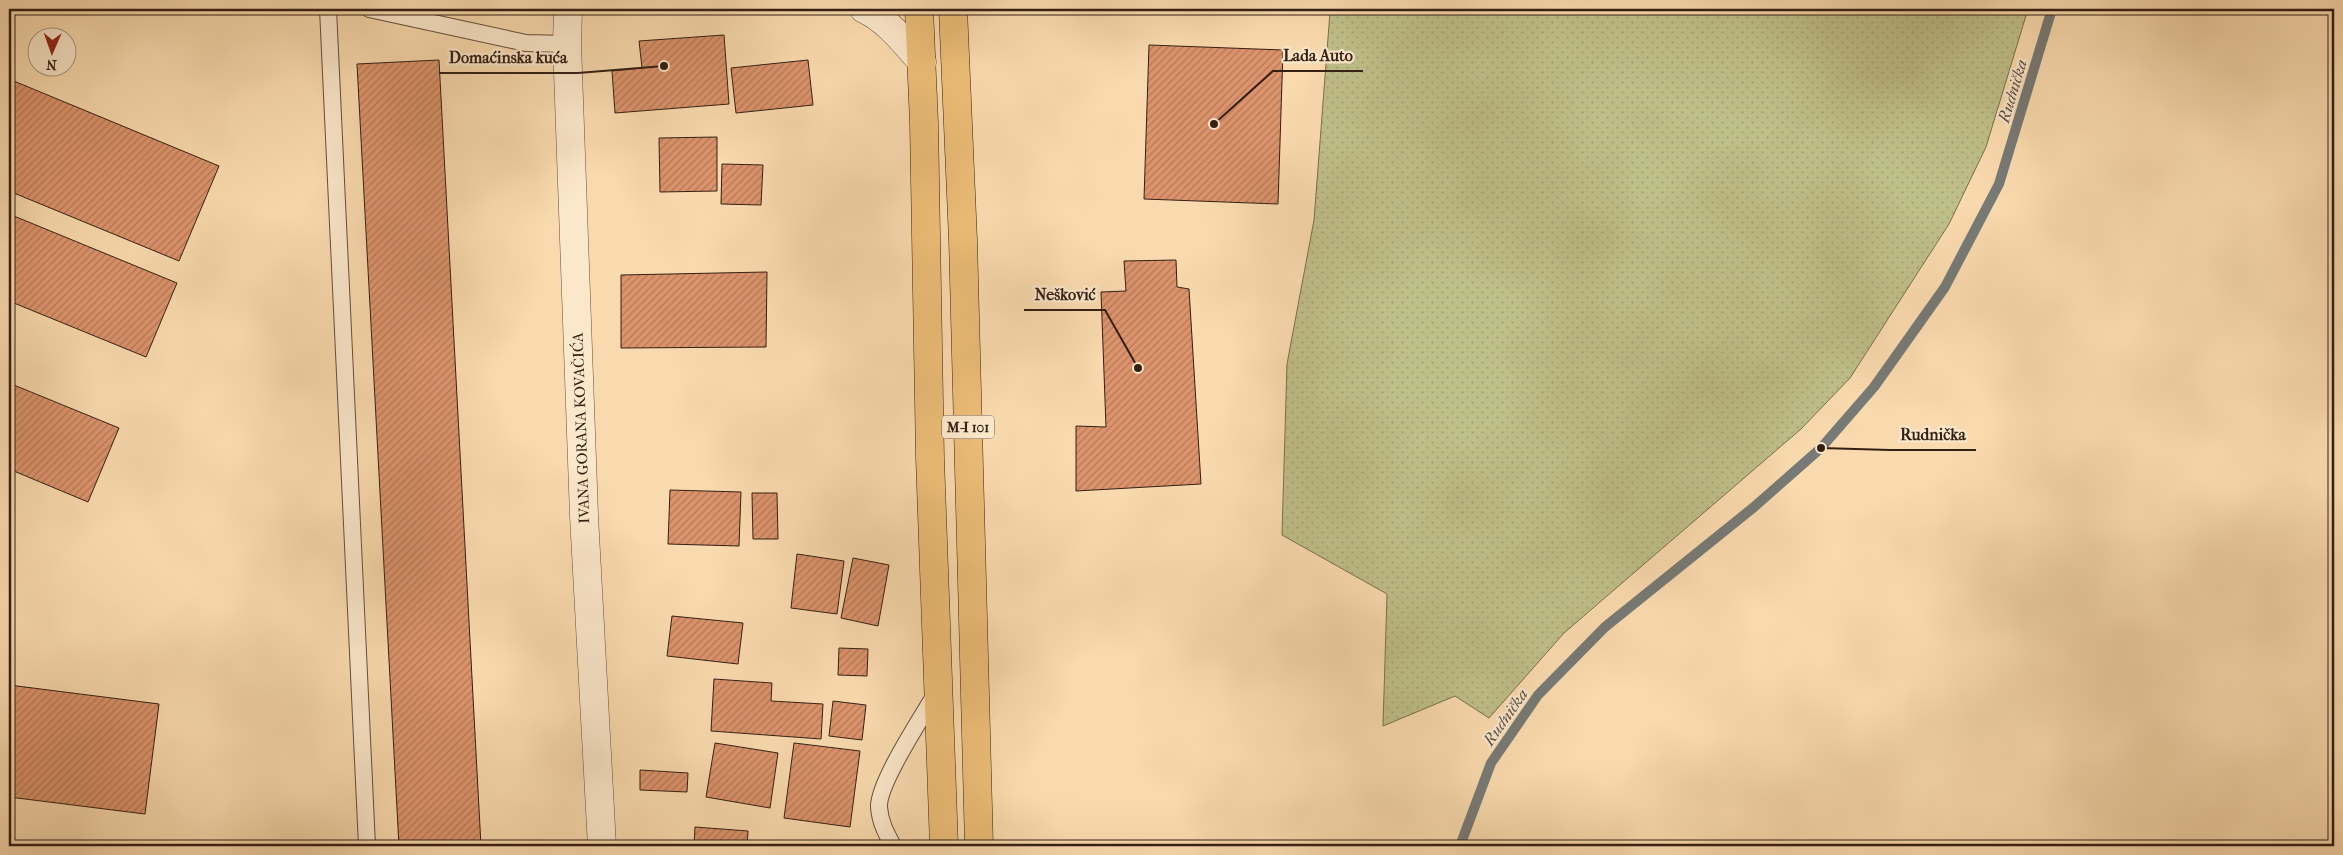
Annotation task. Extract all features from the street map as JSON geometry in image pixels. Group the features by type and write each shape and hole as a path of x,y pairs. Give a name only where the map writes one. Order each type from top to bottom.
{"main road":[{"name":"M-I 101","path":"919,9 922,62 930,458 944,846"},
{"name":"M-I 101","path":"953,9 963,240 979,846"}],"street":[{"name":"IVANA GORANA KOVAČIĆA","path":"568,9 584,516 602,846"},
{"path":"864,9 878,16 893,29 922,62"}],"lane":[{"path":"328,9 367,846"},
{"path":"369,9 526,43 568,44"},
{"path":"893,846 883,828 878,805 893,766 939,689"}],"green space":[{"path":"1348,9 2028,9 1986,147 1949,224 1850,378 1801,429 1564,633 1489,718 1455,696 1383,726 1387,594 1282,535 1287,364 1314,220 1330,12"}],"building":[{"path":"724,35 729,104 615,113 612,71 642,68 639,41"},
{"path":"1149,45 1283,50 1278,204 1144,199"},
{"path":"439,60 481,846 399,846 357,64"},
{"path":"808,60 813,105 736,113 731,68"},
{"path":"9,79 219,166 179,261 9,191"},
{"path":"717,137 717,191 660,192 659,138"},
{"path":"722,164 763,165 761,205 721,204"},
{"path":"9,214 177,283 146,357 9,301"},
{"path":"1176,260 1177,287 1189,289 1201,484 1076,491 1076,426 1106,427 1101,292 1126,291 1124,261"},
{"path":"767,272 766,347 621,348 621,275"},
{"path":"9,383 119,428 88,502 9,469"},
{"path":"670,490 741,492 739,546 668,544"},
{"path":"752,493 777,493 778,539 753,539"},
{"path":"797,554 844,561 837,614 791,608"},
{"path":"853,558 889,565 878,626 841,618"},
{"path":"672,616 743,623 738,664 667,656"},
{"path":"839,648 868,649 867,676 838,675"},
{"path":"714,679 772,683 771,701 823,704 821,739 711,731"},
{"path":"9,685 159,704 145,814 9,797"},
{"path":"833,701 866,705 862,740 829,736"},
{"path":"715,743 778,753 770,808 706,797"},
{"path":"794,743 860,751 850,827 784,818"},
{"path":"640,770 688,773 687,792 640,790"},
{"path":"695,827 748,831 747,846 694,846"}],"waterway":[{"name":"Rudnička","path":"1460,846 1491,763 1538,695 1605,627 1754,507 1821,448 1874,387 1945,287 1999,184 2052,9"}],"place":[{"name":"Domaćinska kuća","path":"664,66"},
{"name":"Lada Auto","path":"1214,124"},
{"name":"Nešković","path":"1138,368"},
{"name":"Rudnička","path":"1821,448"}]}
